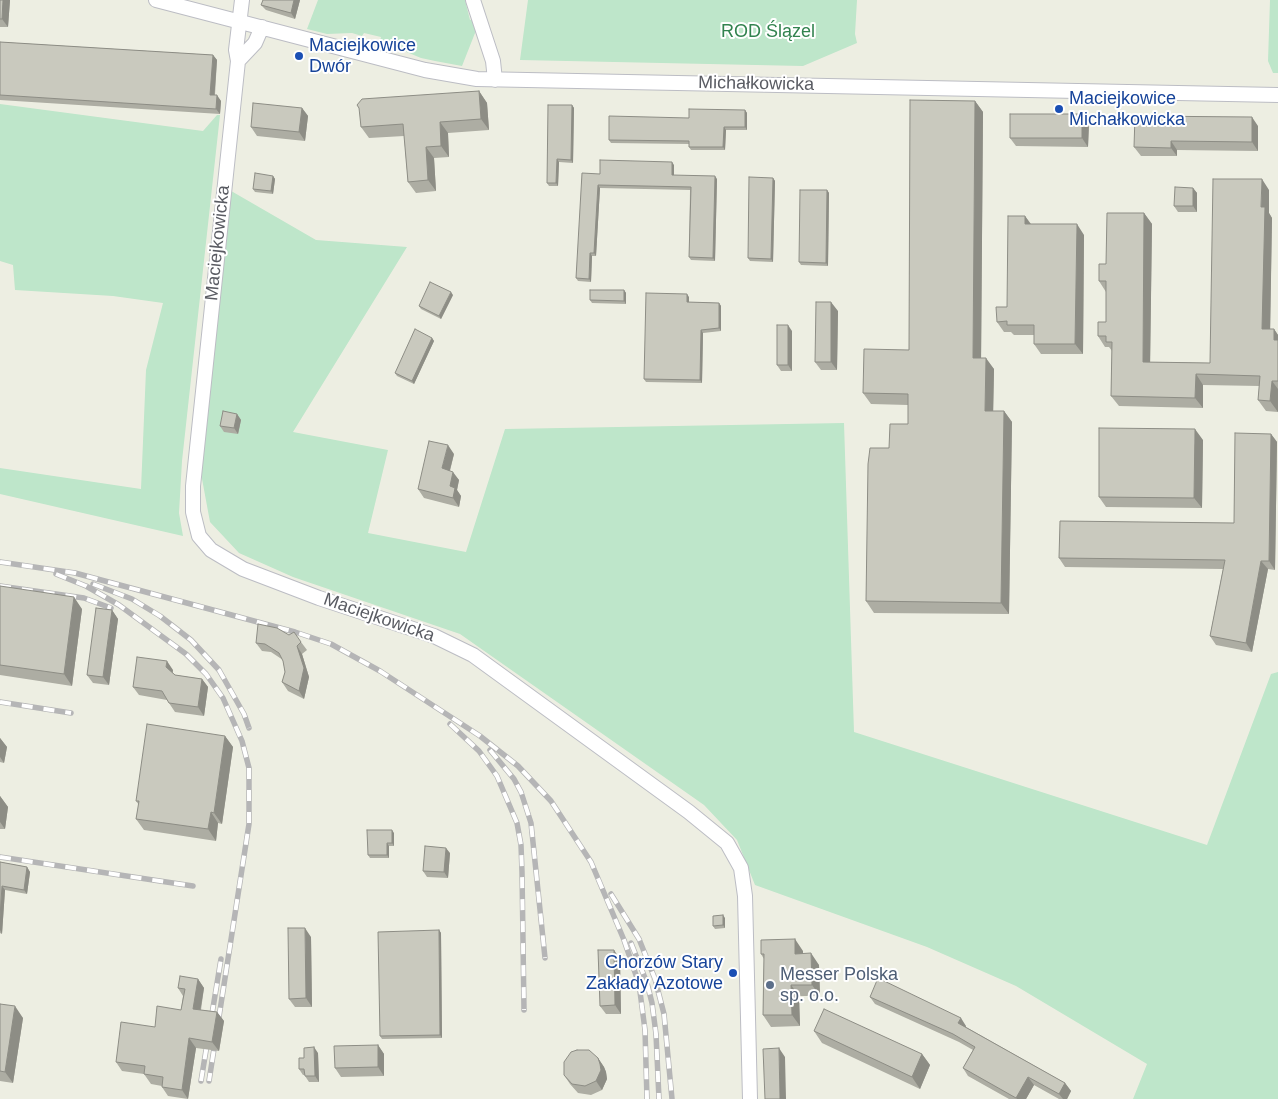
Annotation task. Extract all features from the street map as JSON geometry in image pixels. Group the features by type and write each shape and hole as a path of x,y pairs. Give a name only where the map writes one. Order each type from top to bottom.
{"street":[{"name":"Michałkowicka","path":"156,0 425,70 495,80 1278,95"},
{"name":"Maciejkowicka","path":"242,0 236,50 238,62 193,481 193,512 199,536 211,550 243,569 319,598 434,636 473,654 689,812 726,843 740,868 745,896 750,1099"},
{"path":"473,0 493,61 495,80"},
{"path":"238,62 255,43 262,27"}],"green space":[{"path":"318,0 465,0 470,20 474,19 477,28 462,66 421,58 380,41 381,37 364,33 362,36 352,33 327,34 307,29"},
{"name":"ROD Ślązel","path":"528,0 857,0 855,34 857,43 803,66 520,60"},
{"path":"1270,0 1278,0 1278,73 1273,73 1268,61"},
{"path":"0,104 203,131 217,115 220,115 182,461 179,513 183,536 0,494 0,468 141,489 146,370 163,303 113,296 15,290 13,265 0,261"},
{"path":"226,188 316,240 407,247 293,432 388,450 368,533 466,552 505,429 844,423 854,732 1207,845 1271,674 1278,672 1278,1099 1133,1099 1147,1064 1016,986 927,947 755,885 737,840 704,805 460,634 293,577 239,553 210,522 200,468"}],"building":[{"path":"0,0 3,0 2,19 0,19"},
{"path":"263,0 294,0 291,13 261,5"},
{"path":"0,42 213,55 210,95 217,95 216,109 0,95"},
{"path":"479,91 481,119 440,122 441,146 426,147 428,180 408,182 403,124 361,127 357,105 362,99"},
{"path":"910,100 975,101 973,358 986,358 985,411 1004,411 1001,603 866,601 868,464 870,448 889,448 890,424 908,424 908,394 863,393 864,349 909,350"},
{"path":"253,103 302,108 299,132 251,127"},
{"path":"548,105 572,105 571,160 557,159 556,183 547,183"},
{"path":"689,109 745,110 745,127 724,127 723,147 689,147 689,141 609,140 609,116 689,118"},
{"path":"1010,114 1082,114 1082,138 1010,138"},
{"path":"1135,116 1252,117 1252,142 1171,141 1171,148 1134,147"},
{"path":"600,160 672,162 672,175 715,176 713,258 689,257 691,187 598,185 594,253 590,253 589,279 576,278 582,173 600,174"},
{"path":"255,173 273,176 271,191 253,189"},
{"path":"749,177 773,178 771,259 748,258"},
{"path":"1213,179 1262,179 1261,207 1265,207 1262,329 1274,329 1274,340 1278,340 1278,381 1272,381 1270,401 1258,400 1260,376 1196,374 1195,398 1111,396 1112,342 1106,342 1106,336 1098,336 1098,322 1106,322 1106,281 1099,281 1099,264 1106,264 1107,213 1144,213 1143,362 1210,363"},
{"path":"1175,187 1193,188 1193,206 1174,206"},
{"path":"800,190 827,190 826,263 799,262"},
{"path":"1008,216 1025,216 1025,224 1077,224 1075,344 1034,344 1034,325 1007,325 1007,321 997,322 996,307 1007,307"},
{"path":"430,282 451,292 439,316 419,306"},
{"path":"590,290 624,290 624,301 590,300"},
{"path":"646,293 687,294 687,302 719,303 719,328 701,330 700,380 644,379"},
{"path":"816,302 831,302 831,362 815,362"},
{"path":"777,325 788,325 788,365 777,365"},
{"path":"415,329 432,338 412,381 395,373"},
{"path":"223,411 237,414 234,428 220,426"},
{"path":"1099,428 1195,429 1194,498 1099,497"},
{"path":"1235,433 1271,434 1269,561 1261,561 1246,643 1210,636 1225,560 1059,558 1060,521 1234,523"},
{"path":"429,441 448,445 442,468 453,472 450,486 455,488 453,498 418,489"},
{"path":"0,586 74,597 64,674 0,665"},
{"path":"96,608 112,610 103,677 87,675"},
{"path":"258,624 277,628 289,635 294,632 301,642 297,646 304,668 299,691 282,682 285,672 279,653 265,644 256,643"},
{"path":"137,657 167,661 166,667 175,675 202,679 198,707 169,703 162,691 133,687"},
{"path":"147,724 225,736 214,813 211,812 208,829 136,819 139,801 136,801"},
{"path":"367,830 392,830 392,843 387,843 387,855 368,855"},
{"path":"425,846 446,848 444,872 423,871"},
{"path":"0,862 27,867 24,890 2,886 0,917"},
{"path":"723,915 723,925 713,926 713,916"},
{"path":"288,928 305,928 306,998 289,999"},
{"path":"439,930 440,1035 380,1036 378,932"},
{"path":"795,939 795,954 811,953 812,985 791,985 792,1015 763,1015 764,954 761,954 761,940"},
{"path":"598,950 614,950 615,1005 600,1006"},
{"path":"180,976 198,979 193,1009 217,1012 212,1042 189,1038 182,1090 162,1087 163,1077 144,1074 145,1066 116,1062 121,1022 155,1027 157,1006 181,1010 185,989 178,988"},
{"path":"878,978 961,1018 958,1023 1065,1083 1059,1094 1028,1077 1016,1098 963,1068 975,1047 953,1034 870,997"},
{"path":"0,1004 15,1006 5,1072 0,1071"},
{"path":"824,1009 922,1054 912,1077 814,1031"},
{"path":"378,1045 378,1067 335,1068 334,1046"},
{"path":"314,1047 315,1076 305,1076 304,1069 299,1069 299,1058 304,1058 304,1048"},
{"path":"779,1048 780,1099 765,1099 763,1049"},
{"path":"589,1050 598,1058 600,1064 601,1070 596,1081 585,1086 572,1084 564,1075 564,1062 571,1052"}],"railway":[{"path":"0,562 75,573 295,632 331,644 380,671 480,736 518,766 551,801 591,862 624,940 639,984 645,1030 647,1099"},
{"path":"56,574 86,586 119,605 186,654 206,674 223,698 242,741 249,768 249,824 209,1081"},
{"path":"93,584 132,599 160,616 191,640 219,670 244,714 249,728"},
{"path":"0,586 84,598 111,608"},
{"path":"0,702 71,713"},
{"path":"450,724 479,751 497,776 517,823 521,845 524,1010"},
{"path":"490,750 514,779 521,792 531,823 545,958"},
{"path":"0,857 193,886"},
{"path":"611,894 639,939 655,979 664,1014 672,1099"},
{"path":"631,943 647,983 652,1003 656,1034 659,1099"},
{"path":"201,1081 221,959"}],"place":[{"name":"Maciejkowice Dwór","path":"299,56"},
{"name":"Maciejkowice Michałkowicka","path":"1059,109"},
{"name":"Chorzów Stary Zakłady Azotowe","path":"733,973"},
{"name":"Messer Polska sp. o.o.","path":"770,985"}]}
